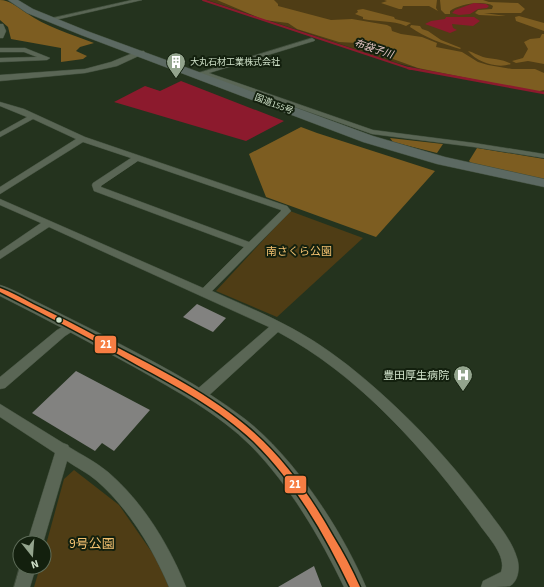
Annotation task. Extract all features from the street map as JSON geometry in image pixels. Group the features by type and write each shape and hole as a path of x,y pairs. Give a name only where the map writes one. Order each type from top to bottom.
{"highway":[{"name":"国道155号","path":"12,0 30,11 200,74 340,129 392,147 468,167 544,183"}],"street":[{"path":"51,19 139,0"},
{"path":"0,26 2,31 0,36"},
{"path":"200,74 312,40"},
{"path":"0,50 25,50 47,58 0,60"},
{"path":"0,78 85,71 114,64 141,53"},
{"path":"200,74 372,132 474,145 544,156"},
{"path":"0,104 21,111 82,139 284,208 286,211 204,293"},
{"path":"0,135 32,117"},
{"path":"0,191 82,139"},
{"path":"137,158 96,185 97,188 250,246"},
{"path":"0,202 277,326 320,351 373,393 407,426 454,478 506,551 511,563 510,572 506,579 489,587"},
{"path":"0,256 48,223"},
{"path":"0,290 72,326 200,395 241,426 273,458 301,493 325,531 355,587"},
{"path":"0,384 61,333 72,326"},
{"path":"200,395 277,326"},
{"path":"0,410 102,476 147,527 160,549 178,587"},
{"path":"37,535 63,450"},
{"path":"22,587 26,575"}],"green space":[{"path":"207,0 544,0 544,92 443,75 397,63"},
{"name":"南さくら公園","path":"290,211 363,238 277,317 216,291"},
{"name":"9号公園","path":"74,470 119,505 158,561 169,587 34,587 38,575 52,575 52,535 49,535 64,479"}],"shaded area":[{"path":"0,0 13,4 50,26 94,43 80,47 76,51 87,56 83,59 61,62 61,48 11,39 8,27 0,20"},
{"path":"217,0 274,0 278,6 331,20 352,19 387,25 391,27 392,31 422,37 437,43 436,47 462,52 478,62 488,65 512,69 535,69 544,73 544,90 536,92 418,68 393,59 376,49 357,43 339,42 297,29 288,23 264,20"},
{"path":"384,0 437,0 436,8 438,11 429,6 403,6 402,9 399,9 381,3 387,1"},
{"path":"440,0 483,0 489,2 518,3 525,9 521,13 484,13 506,16 479,15 475,13 478,10 492,9 493,6 478,3 459,6 450,11 450,14 445,14 441,10"},
{"path":"474,3 486,4 489,6 487,8 478,9 470,14 459,15 452,13 455,10"},
{"path":"363,9 411,23 406,26 363,19 363,17 355,14 358,12 357,10"},
{"path":"519,16 544,23 544,31 516,21 515,17"},
{"path":"446,17 474,17 480,21 473,26 452,24 453,28 457,30 450,33 425,24 431,21 445,19"},
{"path":"411,25 420,26 422,29 428,31 441,40 461,48 460,49 427,37 415,31 410,27"},
{"path":"542,34 544,34 544,64 528,61 516,63 512,61 523,58 528,49 524,42 530,39 540,38"},
{"path":"468,51 483,57 501,60 511,64 500,66 488,64"},
{"path":"181,81 284,121 246,141 114,102 145,86 160,91"},
{"path":"301,127 435,171 376,237 266,197 249,154"},
{"path":"390,138 443,144 437,153 393,142"},
{"path":"477,148 544,159 544,179 473,165 469,161"}],"building":[{"path":"197,304 226,318 213,332 183,317"},
{"path":"76,371 150,410 114,451 102,443 95,451 32,413"},
{"path":"314,566 322,587 278,587"}],"waterway":[{"name":"布袋子川","path":"203,0 411,69"},
{"name":"布袋子川","path":"408,68 544,93"}],"transit line":[{"name":"21","path":"0,290 53,316 171,380 201,397 243,427 286,472 312,508 335,547 355,587"}],"place":[{"name":"大丸石材工業株式会社","path":"176,79"},
{"name":"豊田厚生病院","path":"463,392"}]}
